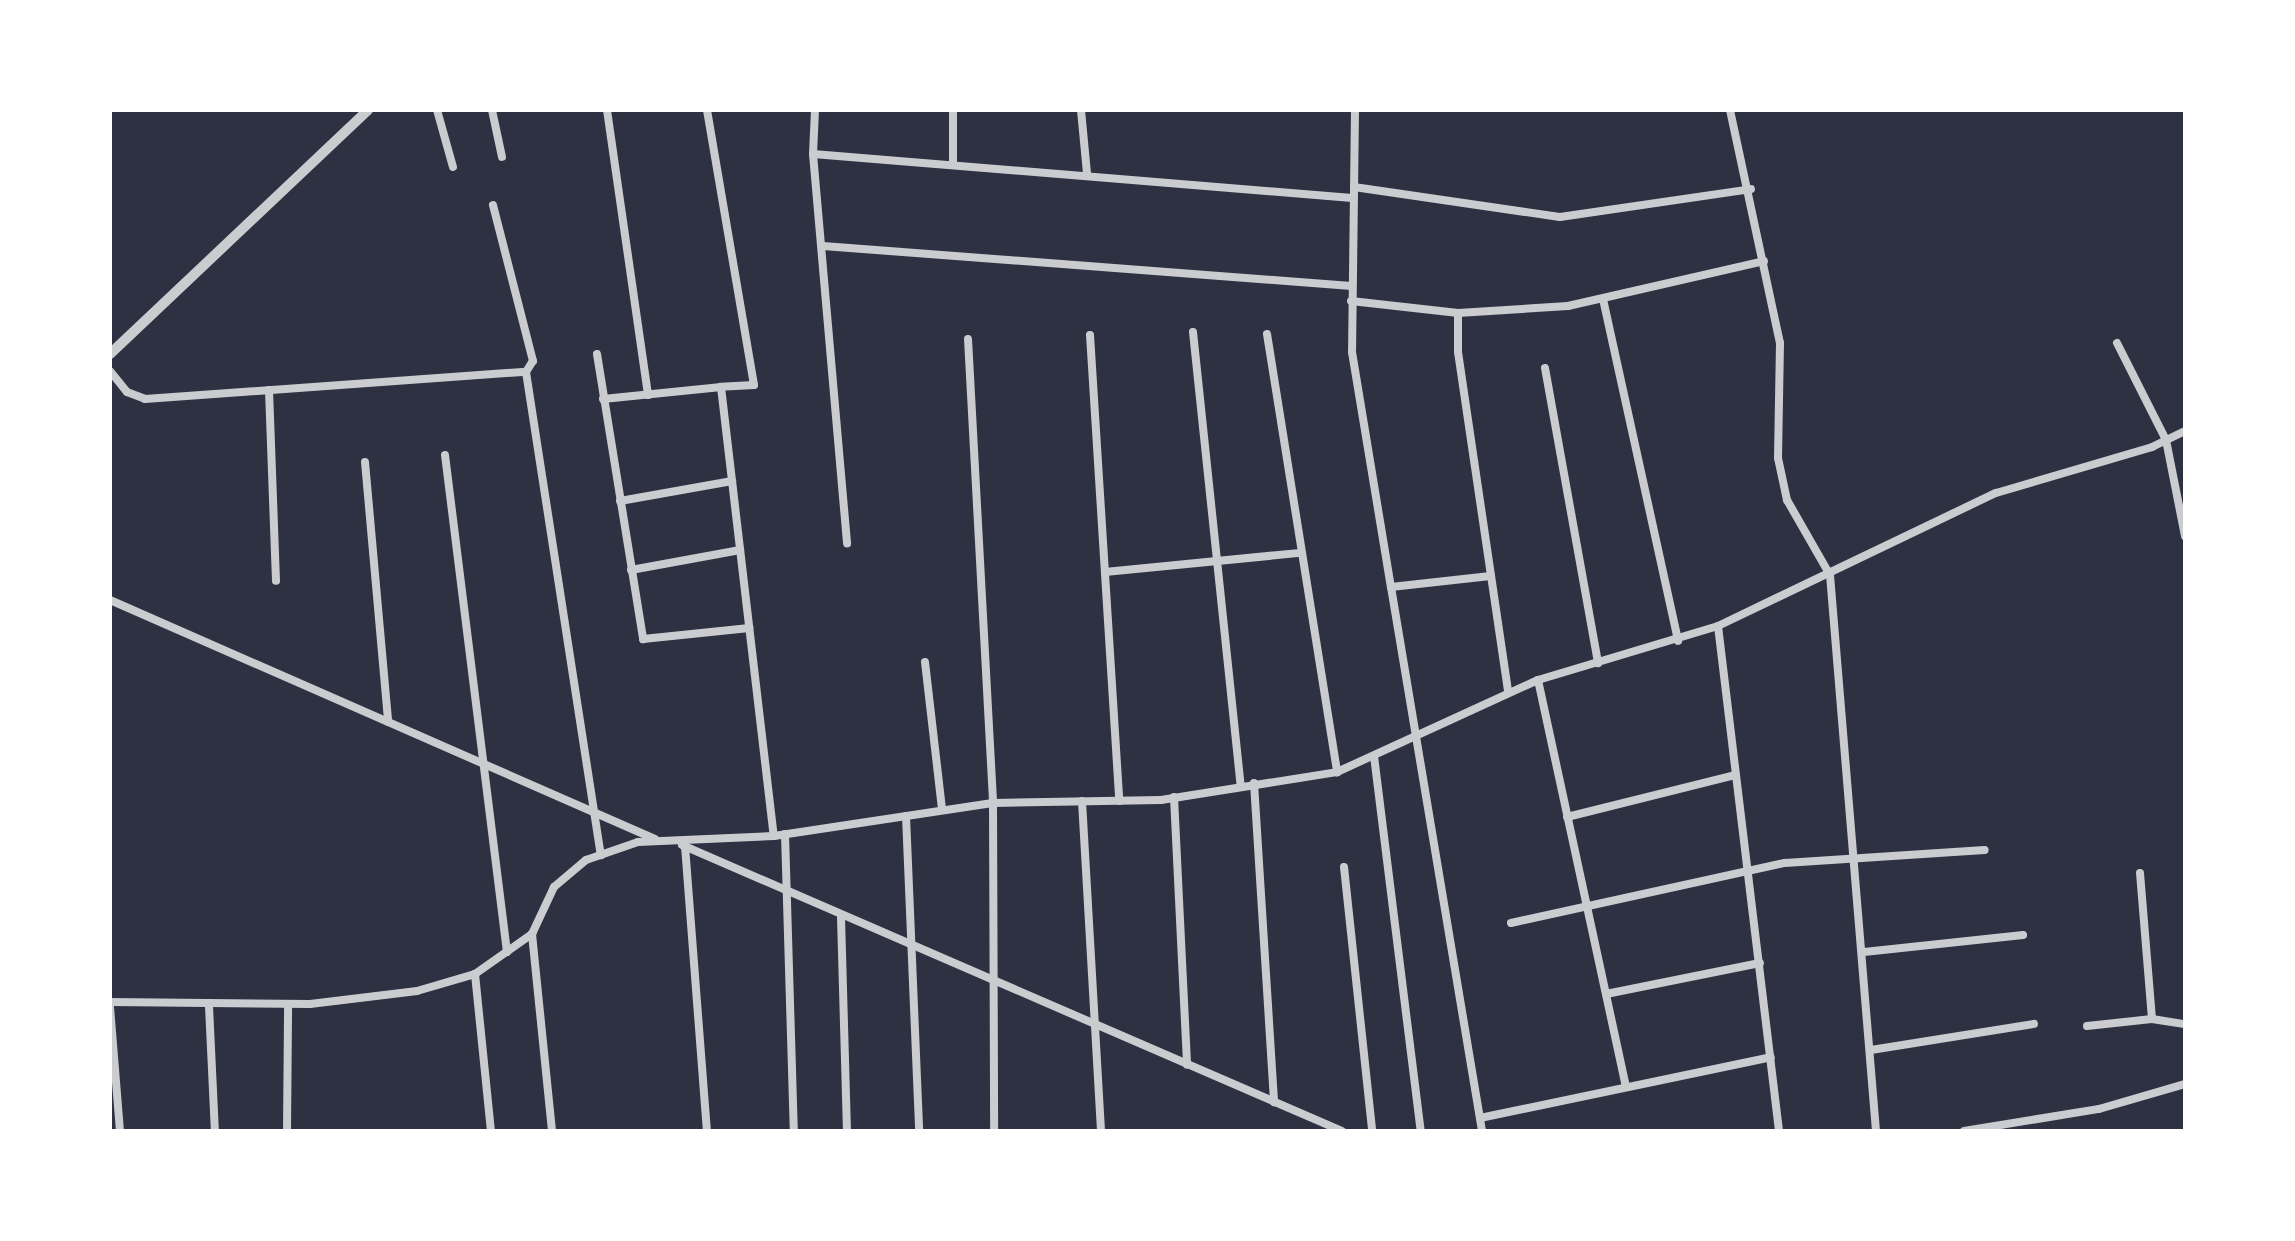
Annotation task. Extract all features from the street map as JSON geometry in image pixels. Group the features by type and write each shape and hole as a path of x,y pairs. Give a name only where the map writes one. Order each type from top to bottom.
{"street":[{"path":"110,354 368,110"},
{"path":"436,110 453,167"},
{"path":"492,110 502,156"},
{"path":"606,110 648,394"},
{"path":"604,400 754,385 707,110"},
{"path":"815,110 813,154 847,544"},
{"path":"953,110 953,162"},
{"path":"1080,110 1086,174"},
{"path":"1355,110 1352,352 1482,1131"},
{"path":"1730,110 1751,189 1781,358 1778,458 1787,500 1830,576 1857,858 1876,1131"},
{"path":"813,154 953,162 1352,198"},
{"path":"1354,187 1560,217 1751,189"},
{"path":"494,205 533,360 526,372 601,855"},
{"path":"823,246 1351,286"},
{"path":"1351,301 1458,313 1602,299 1764,261"},
{"path":"1602,299 1678,641"},
{"path":"1458,313 1508,692"},
{"path":"1193,332 1241,785"},
{"path":"1267,334 1337,772"},
{"path":"1090,335 1119,800"},
{"path":"968,339 993,803 994,1131"},
{"path":"2117,343 2166,440 2185,536"},
{"path":"597,354 631,570 647,641 750,628"},
{"path":"1545,368 1598,664"},
{"path":"110,371 127,392 144,398 526,372"},
{"path":"721,387 774,836"},
{"path":"269,390 276,581"},
{"path":"120,1131 110,1005 288,1004 417,991 476,974 532,934 554,887 601,855 661,842 681,844 774,836 993,803 1174,797 1337,772 1538,680 1718,626 1830,576 1996,493 2185,431"},
{"path":"445,456 508,952"},
{"path":"365,462 388,722"},
{"path":"620,502 732,481"},
{"path":"631,570 740,550"},
{"path":"1105,572 1300,553"},
{"path":"1391,587 1490,576"},
{"path":"110,600 661,842"},
{"path":"1718,626 1779,1131"},
{"path":"925,662 942,810"},
{"path":"1538,680 1626,1087"},
{"path":"1374,756 1421,1131"},
{"path":"1567,817 1736,775"},
{"path":"1254,784 1274,1102"},
{"path":"1174,797 1187,1065"},
{"path":"1082,801 1102,1131"},
{"path":"906,816 916,951 919,1131"},
{"path":"785,834 794,1131"},
{"path":"681,844 916,951 1342,1131"},
{"path":"681,844 707,1131"},
{"path":"1511,923 1748,868 1985,850"},
{"path":"1344,867 1372,1131"},
{"path":"2140,872 2152,1019"},
{"path":"840,918 847,1131"},
{"path":"532,934 552,1131"},
{"path":"1864,952 2023,934"},
{"path":"1606,994 1760,962"},
{"path":"476,974 491,1131"},
{"path":"287,1131 288,1004"},
{"path":"209,1006 215,1131"},
{"path":"2087,1026 2152,1019 2185,1024"},
{"path":"1871,1050 2034,1024"},
{"path":"1480,1118 1771,1057"},
{"path":"1964,1131 2098,1108 2185,1084"}]}
